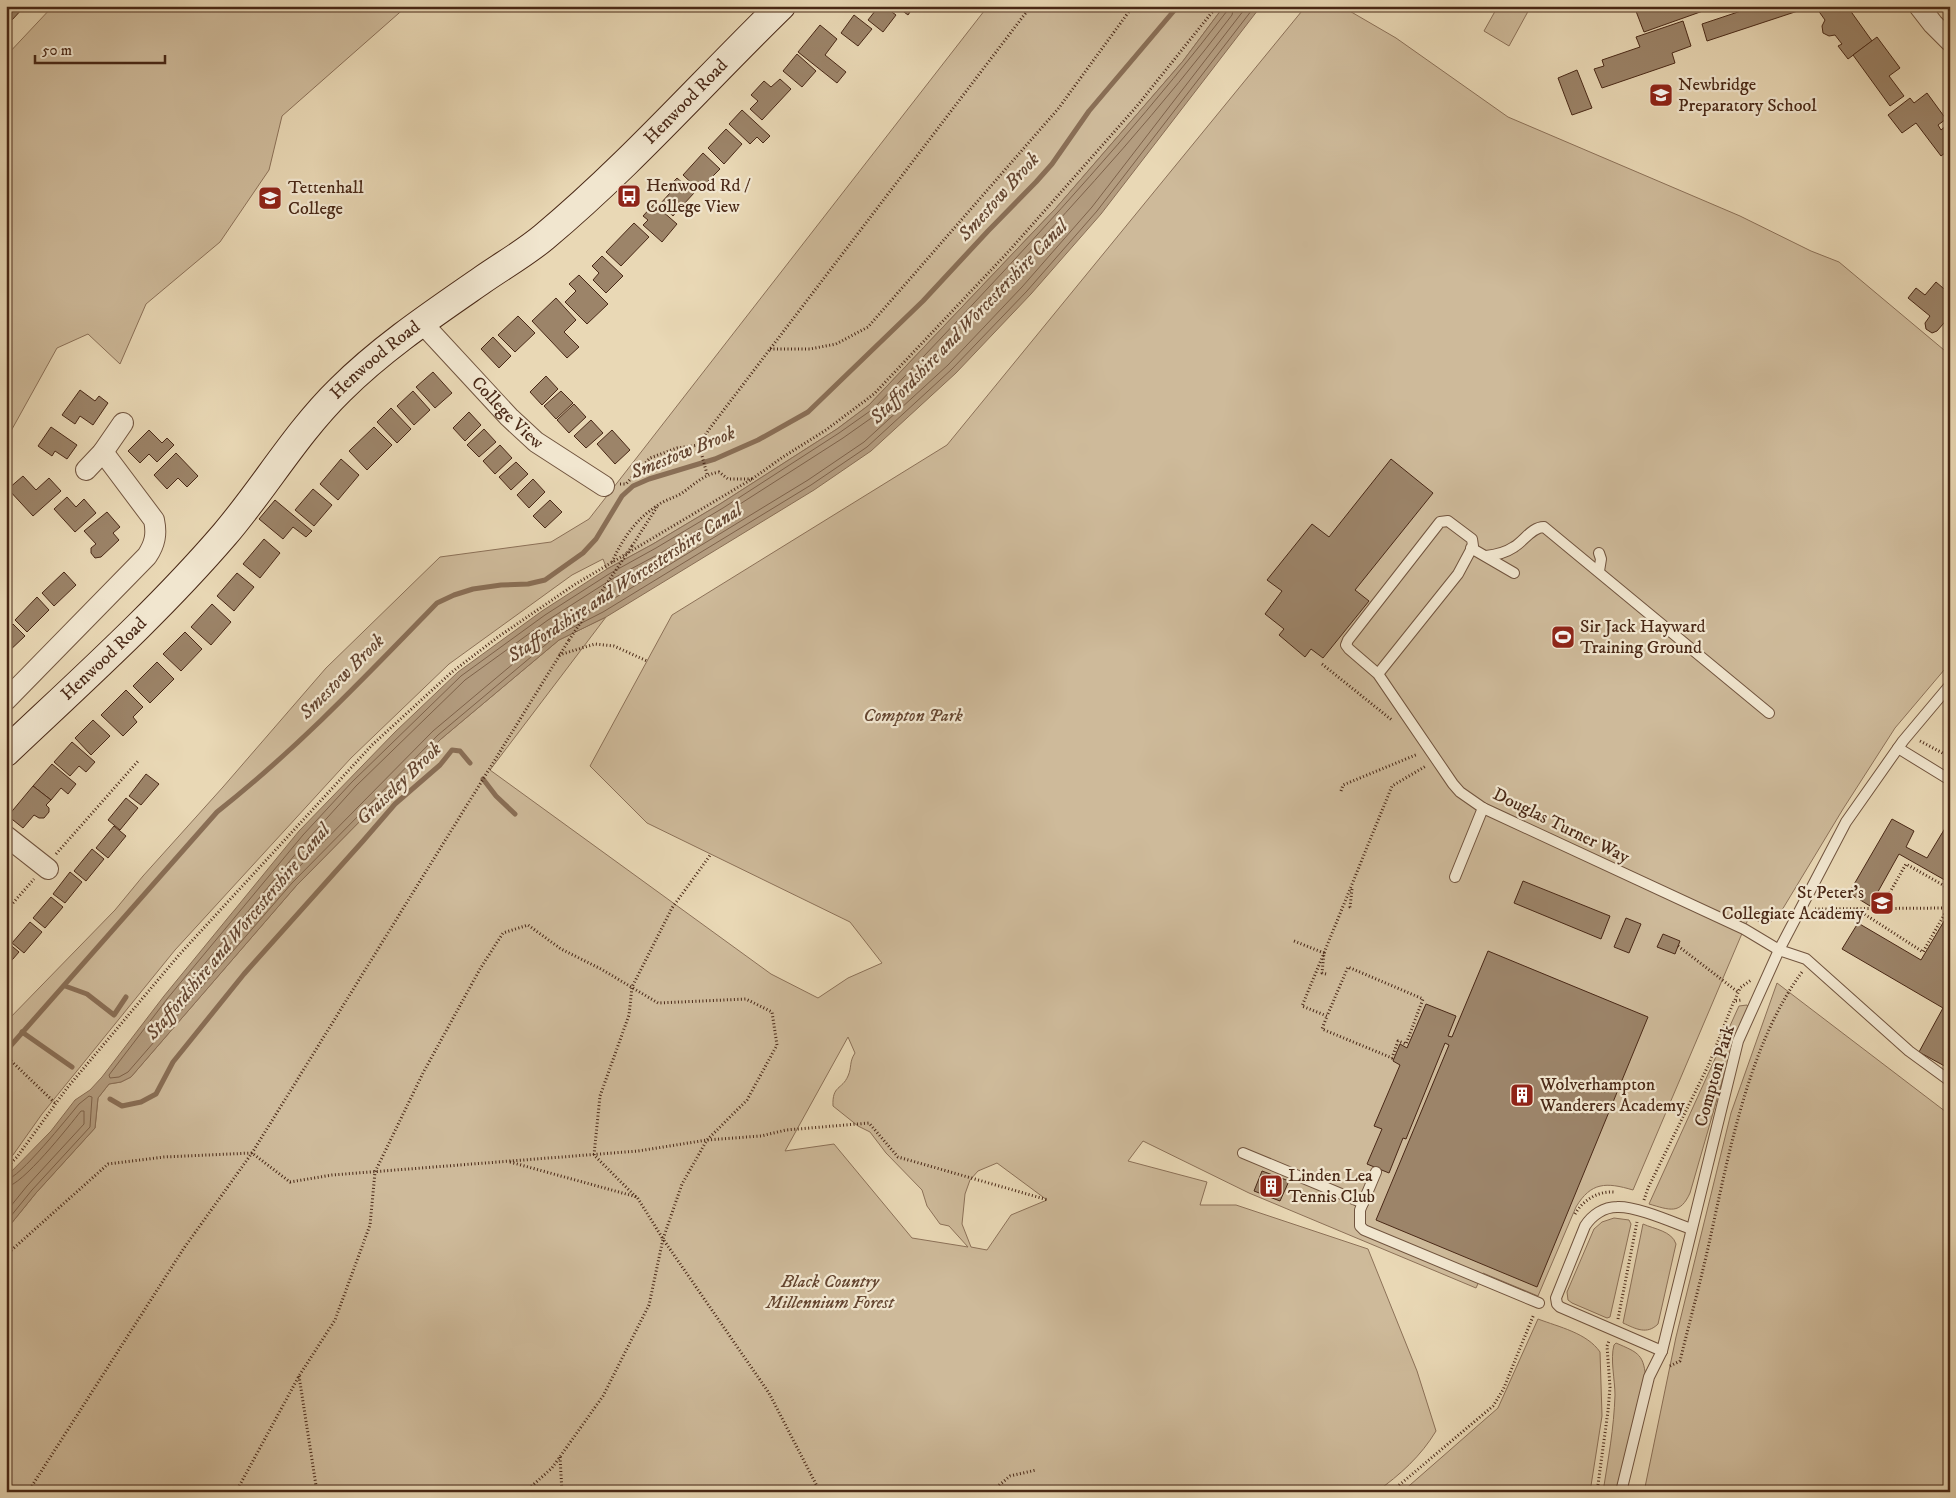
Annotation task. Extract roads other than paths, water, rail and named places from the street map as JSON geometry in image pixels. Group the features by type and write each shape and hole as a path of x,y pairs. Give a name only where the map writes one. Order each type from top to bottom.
{"main road":[{"name":"Henwood Road","path":"6,752 152,613 187,576 226,532 296,441 338,391 366,366 422,323 541,240 587,200 781,6"}],"street":[{"path":"1919,6 1950,41"},
{"name":"College View","path":"422,323 509,417 536,442 604,486"},
{"path":"86,470 103,452 123,423"},
{"path":"6,700 147,556 154,545 156,529 154,520 147,508 103,452"},
{"path":"6,836 46,868"}],"lane":[{"name":"Douglas Turner Way","path":"1471,548 1472,539 1448,521 1440,522 1346,645 1378,674 1460,792 1484,808 1744,929 1779,950 1806,959 1909,1051 1950,1081"},
{"path":"1486,556 1501,554 1514,548 1534,530 1544,527 1769,713"},
{"path":"1378,674 1458,574 1471,548 1514,572"},
{"path":"1599,553 1601,559 1599,571"},
{"name":"Compton Park","path":"1621,1492 1650,1377 1662,1351 1738,1041 1779,950 1846,822 1898,748 1950,685"},
{"path":"1898,748 1950,780"},
{"path":"1455,877 1484,808"},
{"path":"1243,1153 1363,1203"},
{"path":"1376,1172 1363,1203 1359,1219 1360,1226 1364,1230 1539,1303"},
{"path":"1662,1351 1560,1307 1557,1304 1556,1298 1585,1226 1590,1218 1599,1212 1618,1206 1691,1228"}],"water":[{"name":"Staffordshire and Worcestershire Canal","path":"1224,6 1261,6 1101,214 1031,294 956,373 871,451 814,490 606,617 559,640 441,739 296,886 131,1077 121,1082 109,1084 98,1098 95,1128 36,1193 6,1230 6,1177 51,1131 75,1100 90,1090 102,1077 164,996 299,831 395,732 458,672 542,611 607,569 720,504 837,429 869,405 1056,208 1183,61"}],"waterway":[{"name":"Smestow Brook","path":"6,1051 217,812 247,788 303,737 437,603 473,589 528,584 545,580 583,553 596,539 622,496 633,486 649,479 715,459 758,440 808,412 923,301 1036,182 1052,164 1089,111 1178,6"},
{"name":"Graiseley Brook","path":"110,1099 122,1106 141,1102 156,1094 173,1062 244,974 395,804 440,765 452,750 460,751 470,763"},
{"name":"Graiseley Brook","path":"483,779 496,796 515,814"},
{"path":"65,986 87,994 114,1015 126,997"},
{"name":"Graiseley Brook","path":"22,1032 72,1067"}],"place":[{"name":"Newbridge Preparatory School","path":"1661,95"},
{"name":"Henwood Rd / College View","path":"629,196"},
{"name":"Tettenhall College","path":"270,198"},
{"name":"Sir Jack Hayward Training Ground","path":"1563,637"},
{"name":"St Peter's Collegiate Academy","path":"1882,903"},
{"name":"Wolverhampton Wanderers Academy","path":"1522,1095"},
{"name":"Linden Lea Tennis Club","path":"1271,1186"}],"park label":[{"name":"Black Country Millennium Forest","path":"830,1292"}]}
